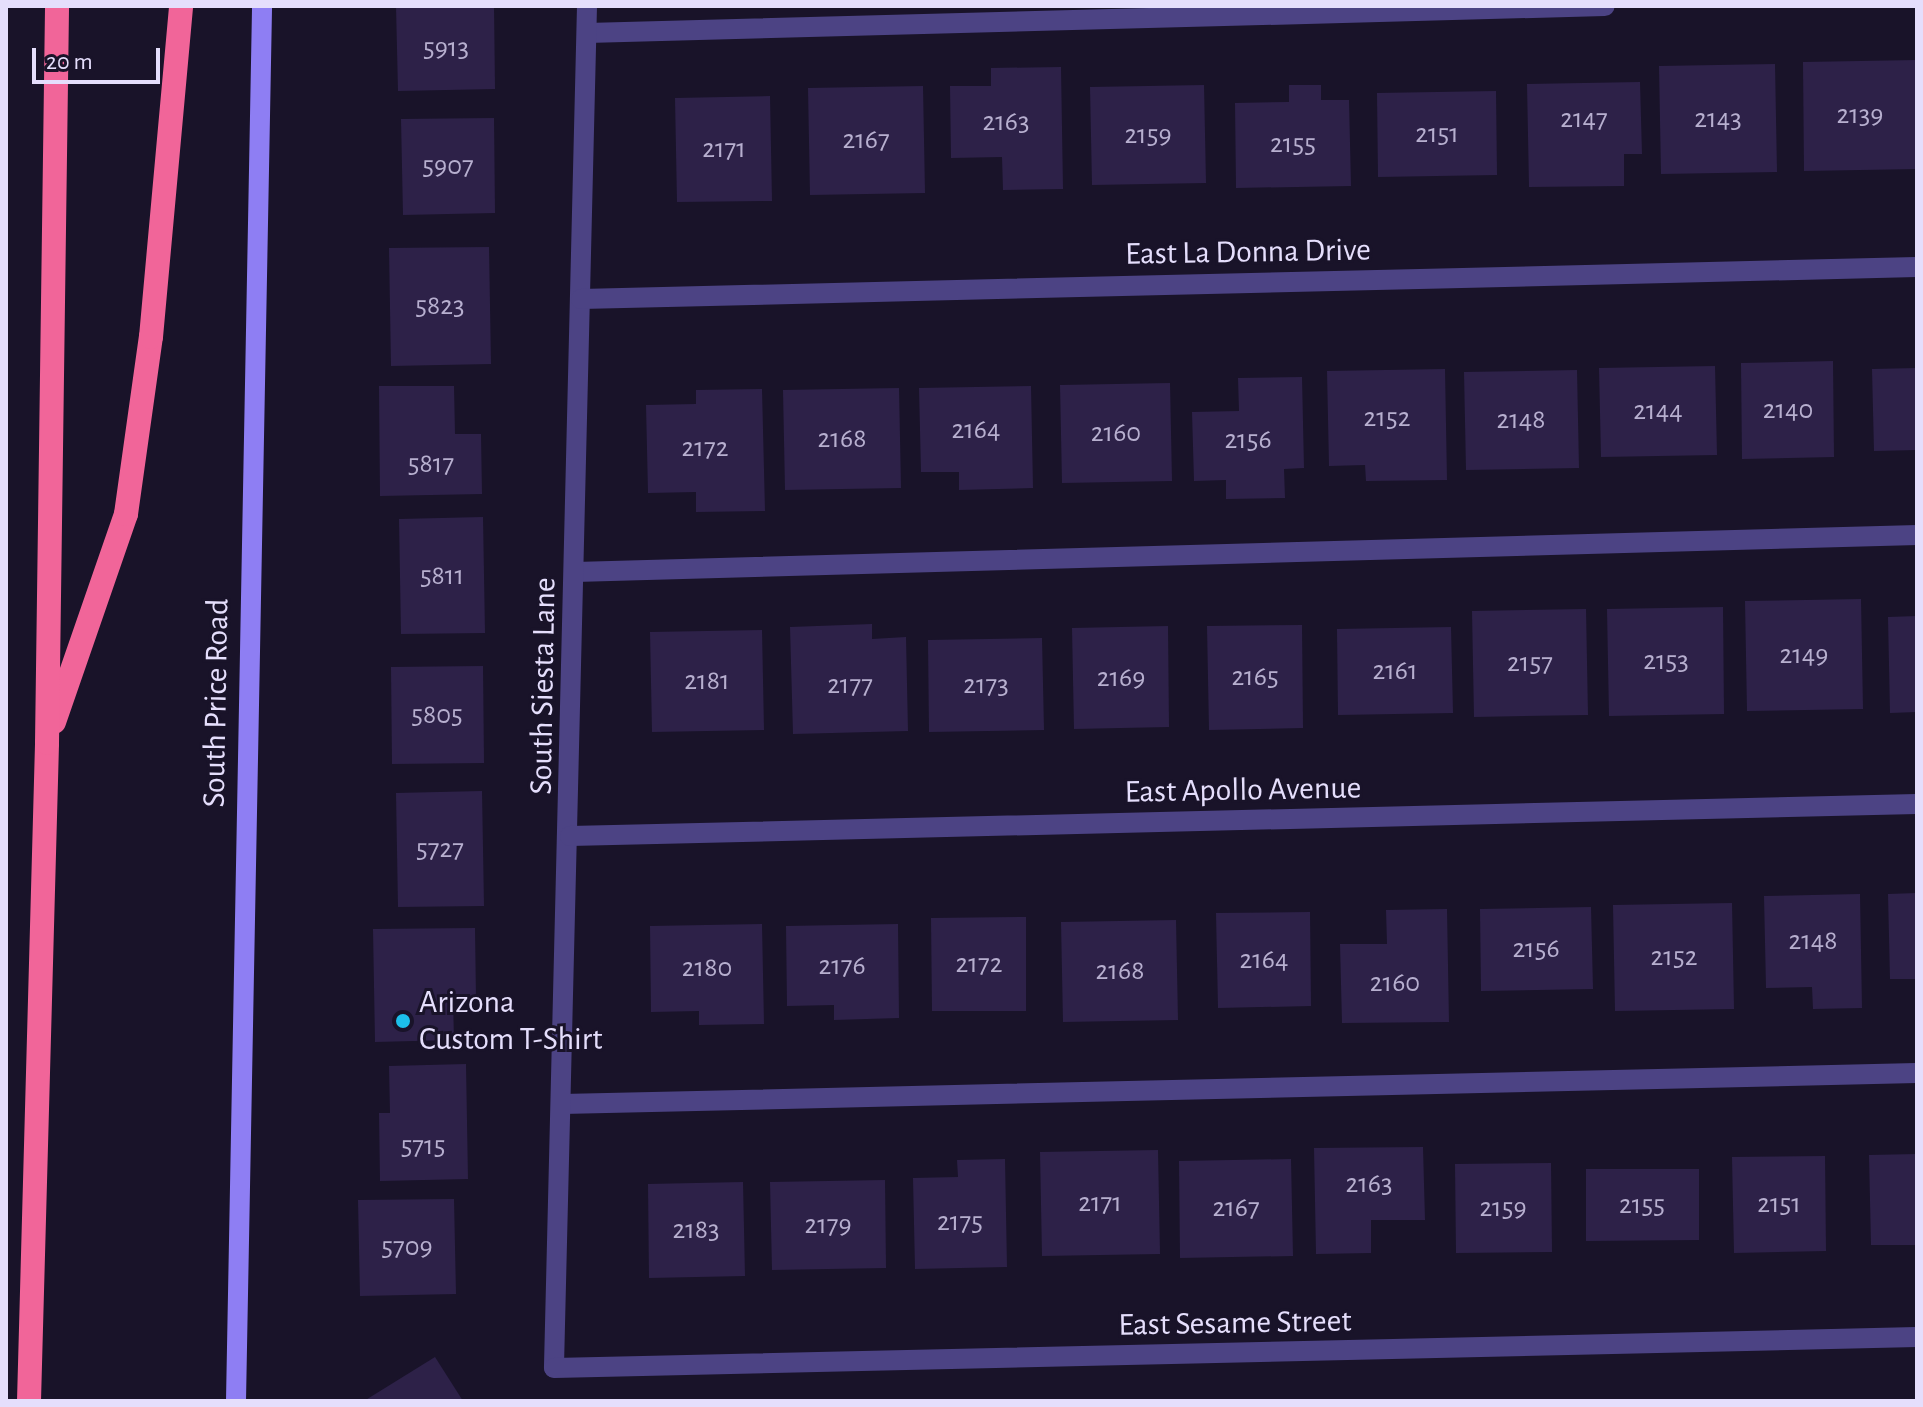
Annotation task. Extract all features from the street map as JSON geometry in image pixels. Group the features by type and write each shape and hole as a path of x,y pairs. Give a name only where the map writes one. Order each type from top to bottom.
{"highway":[{"path":"29,1401 47,743 57,6"},
{"path":"47,743 126,514 151,337 181,6"}],"main road":[{"name":"South Price Road","path":"236,1401 262,6"}],"street":[{"name":"South Siesta Lane","path":"554,1368 570,836 587,6"},
{"path":"587,33 1605,6"},
{"name":"East La Donna Drive","path":"581,299 1917,267"},
{"path":"575,572 1917,535"},
{"name":"East Apollo Avenue","path":"570,836 1917,804"},
{"path":"562,1104 1917,1073"},
{"name":"East Sesame Street","path":"554,1368 1917,1337"}],"building":[{"path":"396,6 494,6 495,89 398,91"},
{"path":"1917,60 1917,169 1804,171 1803,62"},
{"path":"1775,64 1777,172 1661,174 1659,66"},
{"path":"1061,67 1063,189 1003,190 1002,157 951,158 950,86 991,86 991,68"},
{"path":"1640,82 1642,154 1624,154 1624,186 1529,187 1527,84"},
{"path":"1204,85 1206,183 1092,185 1090,87"},
{"path":"1289,85 1321,85 1321,100 1349,100 1351,186 1236,188 1235,103 1289,102"},
{"path":"923,86 925,193 810,195 808,88"},
{"path":"1496,91 1497,175 1378,177 1377,93"},
{"path":"770,96 772,201 677,202 675,98"},
{"path":"494,118 495,213 403,215 401,119"},
{"path":"489,247 491,364 391,366 389,248"},
{"path":"1833,361 1834,457 1742,459 1741,363"},
{"path":"1715,366 1717,455 1601,457 1599,368"},
{"path":"1917,368 1917,450 1874,451 1872,369"},
{"path":"1445,369 1447,480 1366,481 1365,465 1329,466 1327,371"},
{"path":"1577,370 1579,468 1466,470 1464,372"},
{"path":"1302,377 1304,468 1284,469 1285,498 1226,499 1226,480 1194,481 1192,412 1239,411 1238,378"},
{"path":"1170,383 1172,481 1062,483 1060,385"},
{"path":"379,386 454,386 455,434 481,434 482,494 380,496"},
{"path":"1031,386 1033,488 959,490 959,472 921,472 919,388"},
{"path":"899,388 901,488 785,490 783,390"},
{"path":"762,389 765,511 696,512 696,492 648,493 646,405 696,404 696,390"},
{"path":"483,517 485,633 401,634 399,519"},
{"path":"1861,599 1863,709 1747,711 1745,601"},
{"path":"1723,607 1724,714 1609,716 1607,609"},
{"path":"1586,609 1588,715 1474,717 1472,611"},
{"path":"1917,616 1917,712 1890,713 1888,617"},
{"path":"872,624 872,639 906,637 908,731 793,734 790,627"},
{"path":"1302,625 1303,728 1209,730 1207,626"},
{"path":"1168,626 1169,727 1074,729 1072,628"},
{"path":"1451,627 1453,713 1338,715 1337,629"},
{"path":"762,630 764,730 652,732 650,632"},
{"path":"1042,638 1044,730 929,732 928,640"},
{"path":"483,666 484,763 392,764 391,667"},
{"path":"482,791 484,906 398,907 396,793"},
{"path":"1917,893 1917,979 1890,979 1888,894"},
{"path":"1860,894 1862,1008 1813,1009 1812,987 1766,988 1764,896"},
{"path":"1732,903 1734,1009 1615,1011 1613,905"},
{"path":"1591,907 1593,989 1481,991 1480,909"},
{"path":"1447,909 1449,1022 1342,1023 1340,944 1387,944 1386,910"},
{"path":"1310,912 1311,1006 1218,1008 1216,913"},
{"path":"1026,917 1026,1011 932,1011 931,918"},
{"path":"1176,920 1178,1020 1063,1022 1061,922"},
{"path":"762,924 764,1024 699,1025 699,1011 651,1012 650,926"},
{"path":"898,924 899,1018 834,1020 834,1005 787,1006 786,926"},
{"path":"475,928 476,998 453,998 454,1040 375,1042 373,929"},
{"path":"466,1064 468,1179 380,1181 379,1113 390,1113 389,1066"},
{"path":"1423,1147 1425,1220 1371,1220 1371,1253 1316,1254 1314,1148"},
{"path":"1158,1150 1160,1254 1042,1256 1040,1152"},
{"path":"1917,1154 1917,1245 1871,1245 1869,1155"},
{"path":"1825,1156 1826,1251 1734,1253 1732,1157"},
{"path":"1005,1159 1007,1267 915,1269 913,1178 958,1177 957,1160"},
{"path":"1291,1159 1293,1256 1180,1258 1179,1161"},
{"path":"1551,1163 1552,1252 1456,1253 1455,1164"},
{"path":"1586,1169 1699,1169 1699,1240 1586,1241"},
{"path":"885,1180 886,1268 772,1270 770,1182"},
{"path":"743,1182 745,1276 649,1278 648,1184"},
{"path":"454,1199 456,1294 360,1296 358,1200"},
{"path":"435,1357 463,1401 364,1401"}],"place":[{"name":"Arizona Custom T-Shirt","path":"403,1021"}]}
